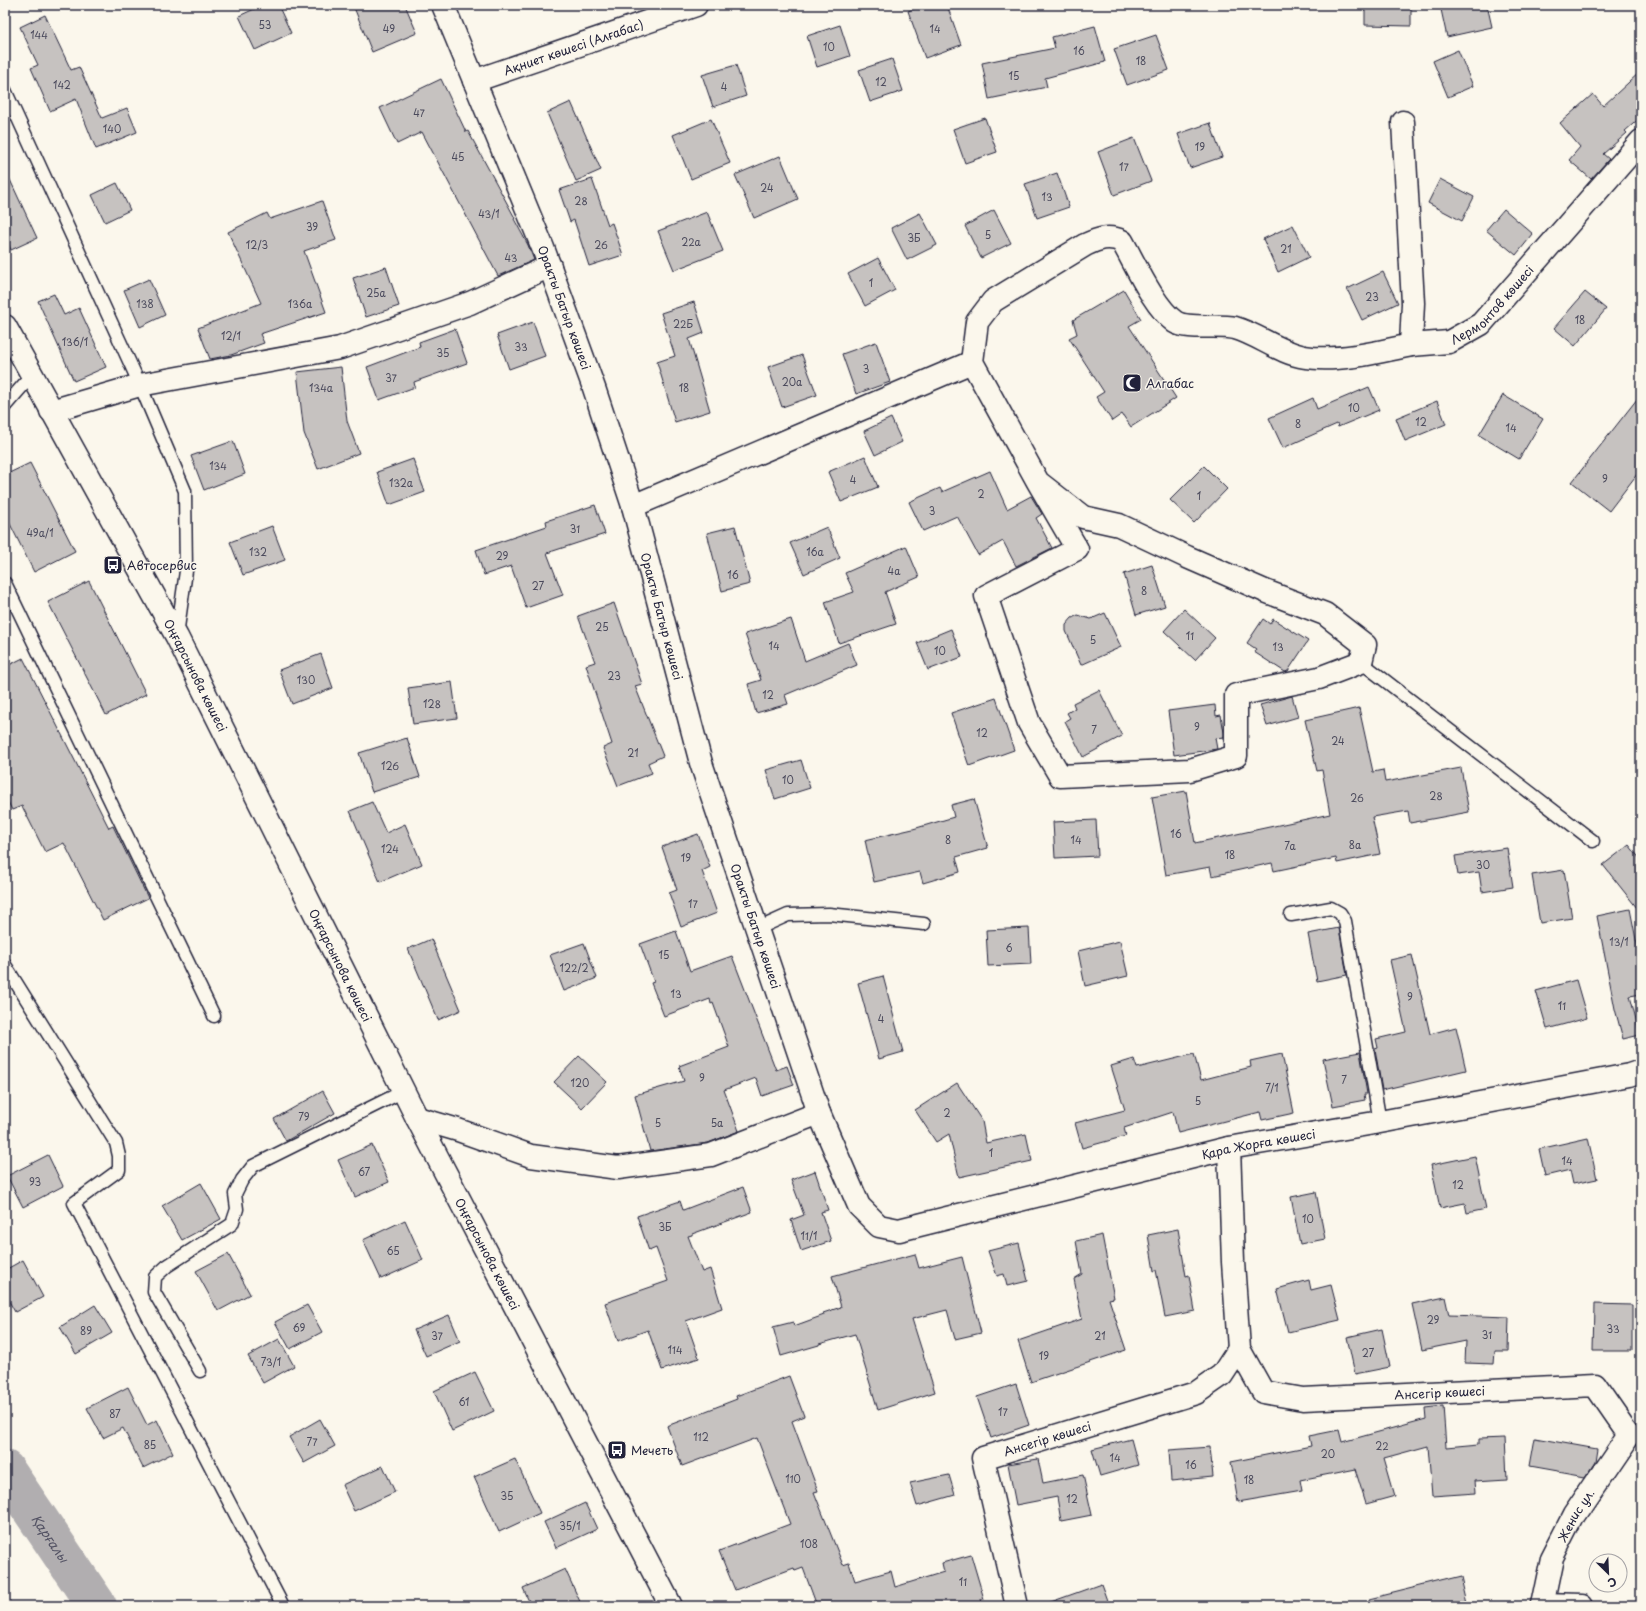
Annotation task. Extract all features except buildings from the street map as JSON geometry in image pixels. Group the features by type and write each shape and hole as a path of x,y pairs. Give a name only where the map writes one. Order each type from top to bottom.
{"street":[{"name":"Оракты Батыр көшесі","path":"443,5 550,266 594,388 633,506 700,763 819,1113 859,1206 879,1226"},
{"name":"Ақниет көшесі (Алғабас)","path":"474,81 696,5"},
{"path":"1403,122 1413,303 1411,345"},
{"name":"Лермонтов көшесі","path":"972,362 977,322 993,301 1085,245 1100,238 1114,238 1122,241 1161,309 1176,323 1192,326 1219,326 1236,328 1273,346 1305,357 1336,358 1411,345 1449,342 1481,324 1641,141"},
{"path":"51,411 140,385 340,348 470,303 550,266"},
{"name":"Оңғарсынова көшесі","path":"5,326 177,637 417,1118 671,1606"},
{"path":"633,506 972,362 1038,482 1077,549 986,596 1029,723 1060,776 1190,770 1236,756 1236,695 1319,678 1361,662 1365,645 1325,614 1230,575 1119,525 1083,517 1038,482"},
{"name":"Қара Жорға көшесі","path":"879,1226 899,1230 1229,1148 1380,1122 1629,1075 1641,1071"},
{"path":"417,1118 458,1130 531,1156 618,1168 711,1155 819,1113"},
{"name":"Ансегір көшесі","path":"1229,1148 1233,1262 1239,1349 1263,1392 1303,1399 1595,1385 1635,1435"},
{"name":"Ансегір көшесі","path":"1017,1606 983,1458 1196,1393 1222,1375 1239,1349"},
{"name":"Женис ул.","path":"1542,1606 1552,1558 1574,1515 1635,1435"},
{"path":"1542,1606 1580,1606"}],"lane":[{"path":"5,90 140,385 185,491 186,571 177,637"},
{"path":"5,406 32,376"},
{"path":"5,584 214,1016"},
{"path":"1361,662 1593,841"},
{"path":"1291,915 1331,908 1340,913 1345,921 1380,1122"},
{"path":"757,930 788,915 829,914 924,924"},
{"path":"5,965 116,1143 119,1156 119,1170 74,1203 283,1606"},
{"path":"200,1371 154,1292 155,1277 167,1266 232,1224 237,1210 235,1194 242,1180 253,1166 404,1091"}],"waterway":[{"name":"Қарғалы","path":"5,1470 97,1606"}],"place":[{"name":"Алгабас","path":"1132,383"},
{"name":"Автосервис","path":"113,565"},
{"name":"Мечеть","path":"617,1450"}]}
